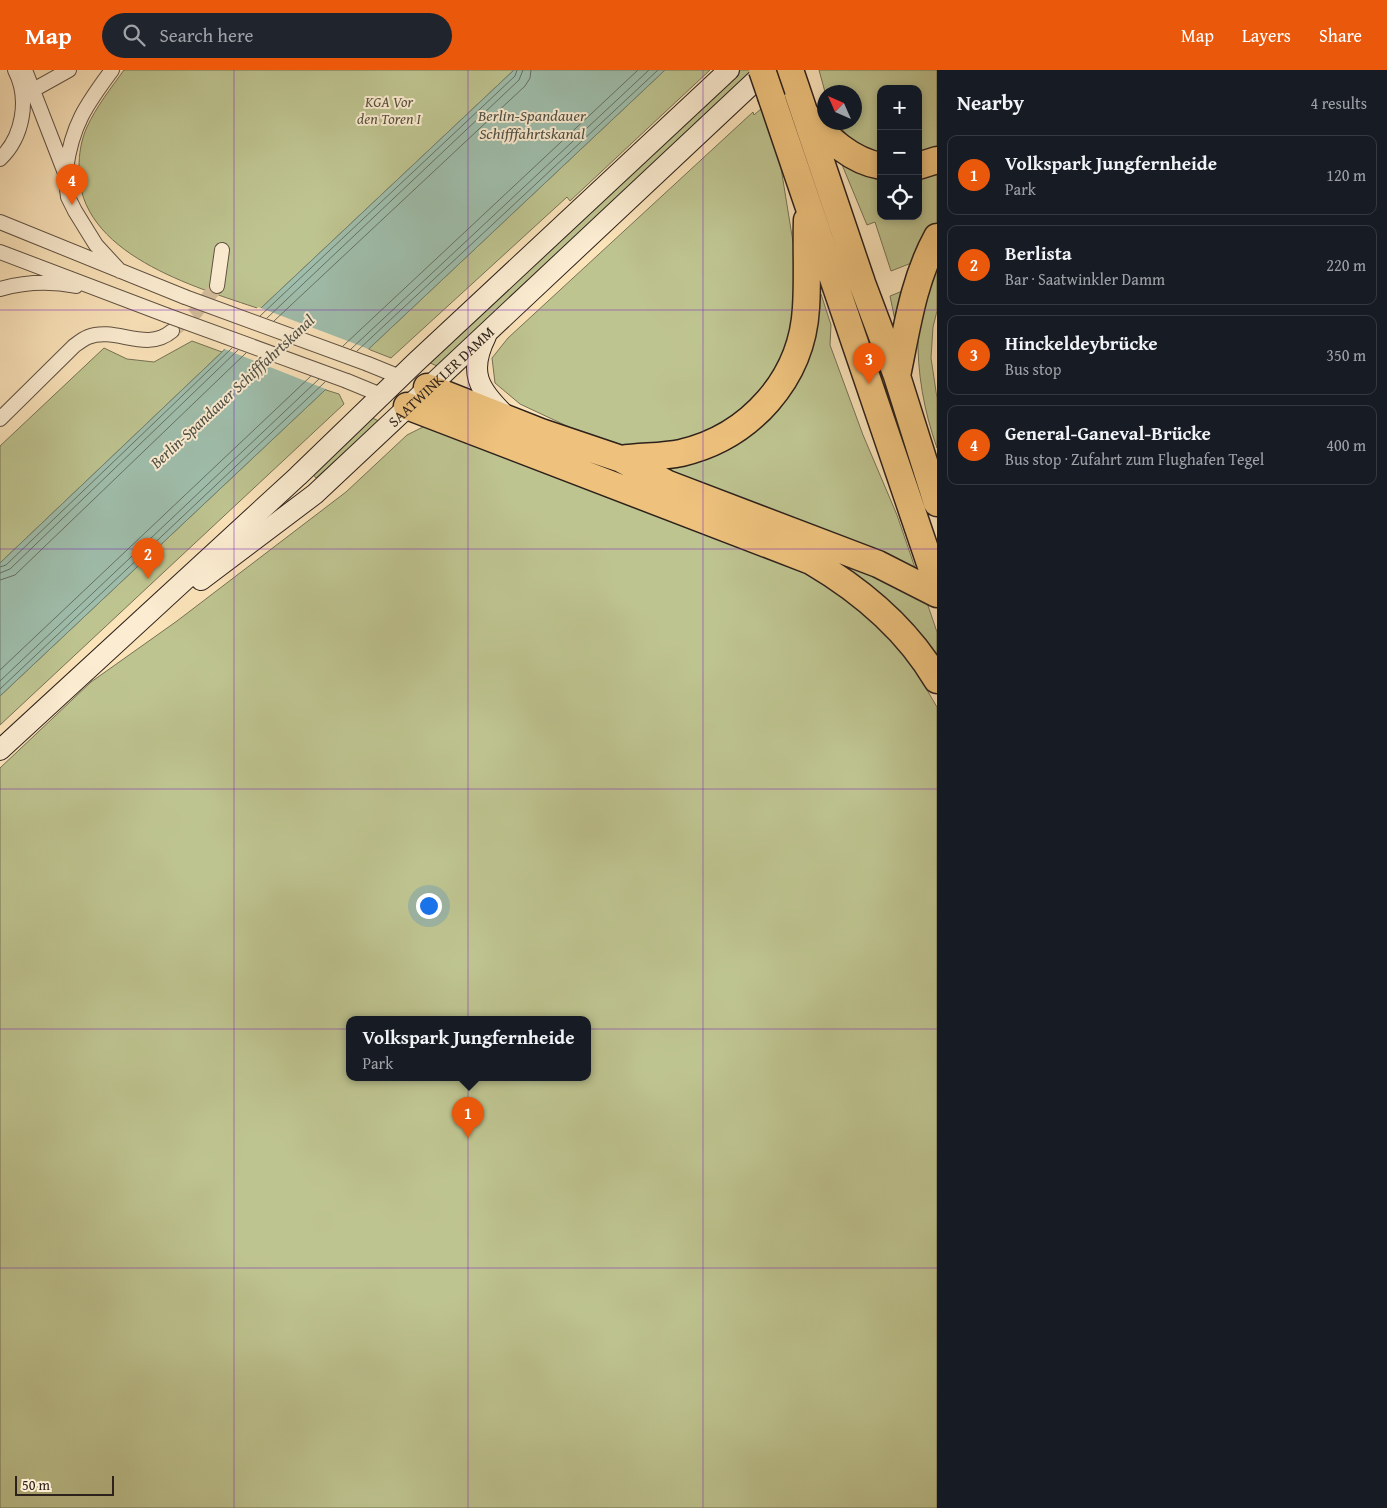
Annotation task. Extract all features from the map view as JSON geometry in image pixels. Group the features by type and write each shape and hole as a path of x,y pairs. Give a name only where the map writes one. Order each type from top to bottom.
{"highway":[{"path":"762,70 937,584"},
{"path":"791,75 862,283 897,376 937,503"},
{"path":"805,113 824,134 843,149 860,159 877,165"},
{"path":"922,165 937,160"},
{"path":"621,459 681,453 707,445 747,422 780,387 799,348 806,308 807,200"},
{"path":"897,376 914,290 937,237"},
{"path":"427,387 621,459 668,484 840,549 896,572 937,594"},
{"path":"407,406 811,561 850,585 891,620 908,638 937,680"}],"main road":[{"name":"SAATWINKLER DAMM","path":"0,750 298,476 400,377 729,70"},
{"name":"SAATWINKLER DAMM","path":"96,660 315,494 767,70"},
{"path":"491,328 479,350 478,378 485,394 509,419"},
{"path":"400,377 427,387"},
{"path":"381,395 407,406"},
{"path":"298,476 315,494"}],"street":[{"path":"15,70 29,93 65,172"},
{"path":"0,160 16,140 29,93 25,70"},
{"path":"29,93 69,70"},
{"path":"112,70 76,123 69,146 65,172 68,197 84,230 120,271"},
{"path":"0,222 185,297 400,377"},
{"path":"217,286 222,250"},
{"path":"0,252 381,395"},
{"path":"110,293 120,271"},
{"path":"0,289 15,285 47,282 110,293"},
{"path":"0,419 74,346 88,337 113,335 142,341 164,338 172,332"}],"green space":[{"name":"KGA Vor den Toren I","path":"124,70 514,70 260,309 204,290 144,262 118,245 97,223 84,198 79,158 85,132 95,112"},
{"path":"665,70 710,70 570,201 567,197 391,358 368,349"},
{"path":"740,70 752,70 437,366 428,362"},
{"path":"819,70 937,70 937,311 933,327 931,358 937,398 937,448 922,392 918,333 898,335 890,296 905,290 914,262 891,271 875,222 867,225 838,155 846,134 843,130 862,130 862,85 823,85"},
{"path":"762,108 781,168 794,248 796,287 821,294 831,325 830,345 863,435 897,515 937,632 937,669 909,629 657,470 657,447 622,445 569,427 520,404 495,383 492,358 508,338 753,112 754,115"},
{"path":"192,341 222,352 0,563 0,446 104,348 127,359 154,362"},
{"path":"351,365 326,390 339,394 344,404 0,725 0,696"},
{"path":"370,417 379,421 316,478 311,472"},
{"path":"429,424 788,562 852,601 886,633 911,663 937,707 937,1508 0,1508 0,768 91,682 177,621 346,492 407,435"}],"water":[{"name":"Berlin-Spandauer Schifffahrtskanal","path":"514,70 665,70 0,696 0,563 222,352 260,309"}],"pier":[{"path":"258,307 370,350 328,390 222,348"}],"tunnel":[{"path":"176,328 196,312 217,286"}],"place":[{"name":"General-Ganeval-Brücke","path":"72,205"},
{"name":"Hinckeldeybrücke","path":"869,384"},
{"name":"Berlista","path":"148,579"},
{"name":"Volkspark Jungfernheide","path":"468,1138"}]}
